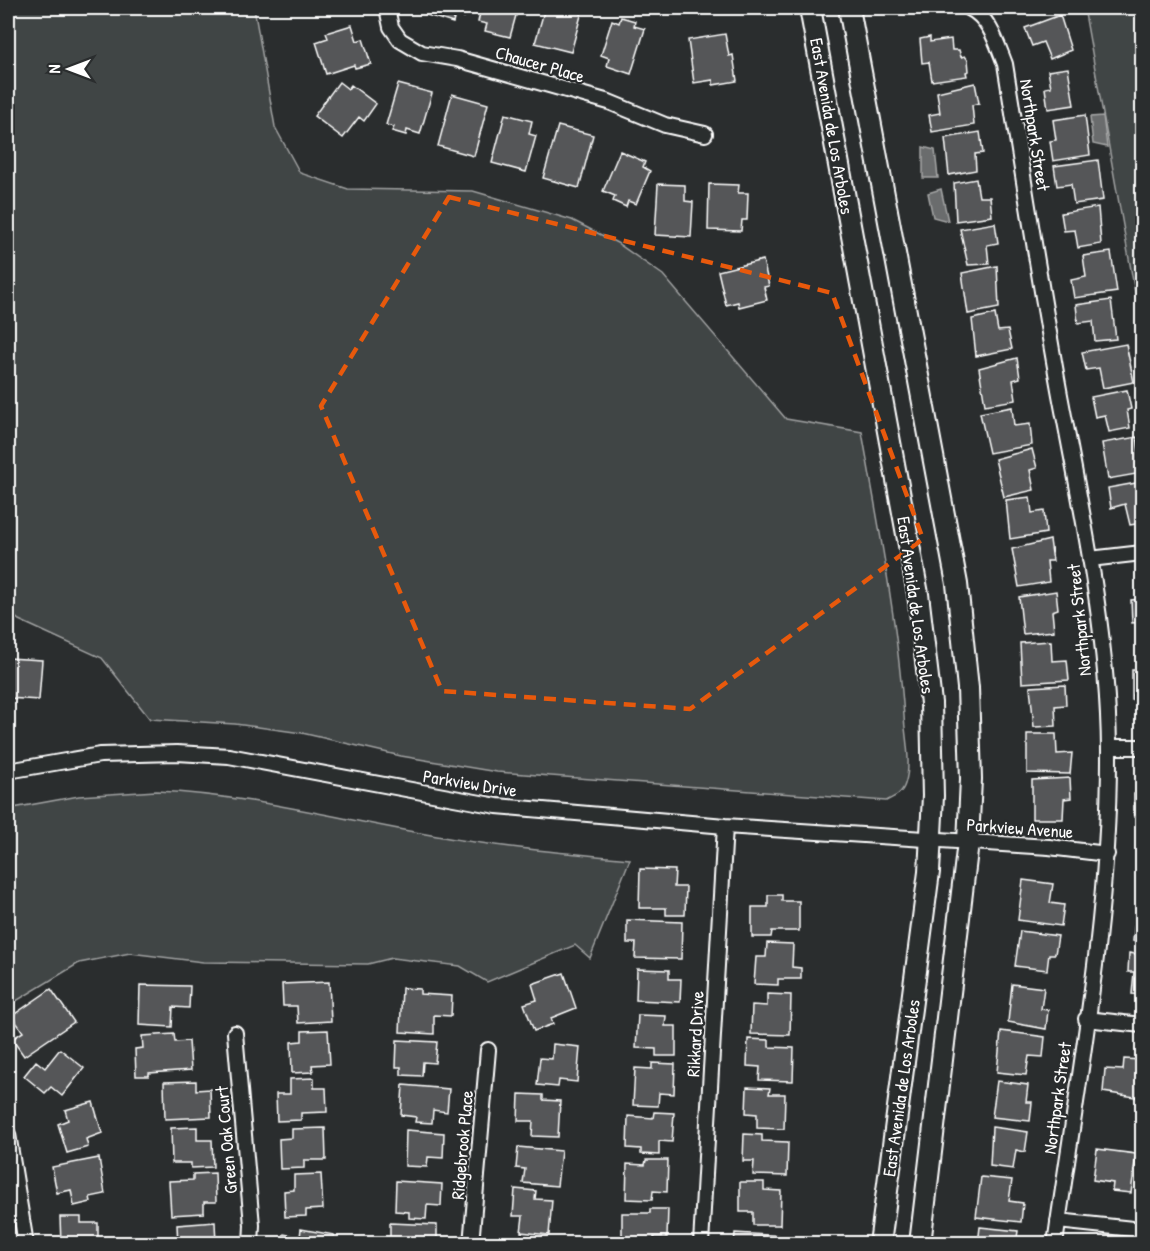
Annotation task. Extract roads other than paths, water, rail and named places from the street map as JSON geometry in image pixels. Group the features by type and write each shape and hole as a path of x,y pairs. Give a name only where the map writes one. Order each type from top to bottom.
{"main road":[{"name":"East Avenida de Los Arboles","path":"810,8 925,646 931,703 933,796 924,919 880,1244"},
{"name":"East Avenida de Los Arboles","path":"849,8 957,584 968,688 971,780 968,842 920,1244"}],"street":[{"name":"Chaucer Place","path":"387,8 391,27 400,40 422,53 457,59 609,102 665,125 705,134"},
{"name":"Northpark Street","path":"969,8 982,17 1005,64 1050,339 1090,559 1101,646 1109,747 1107,854 1055,1244"},
{"path":"1090,559 1143,552"},
{"path":"1109,747 1143,747"},
{"name":"Parkview Drive","path":"8,771 100,755 177,753 229,756 497,806 725,826 931,840"},
{"name":"Rikkard Drive","path":"701,1244 725,826"},
{"name":"Parkview Avenue","path":"931,840 1107,854"},
{"path":"1086,1019 1143,1025"},
{"name":"Green Oak Court","path":"235,1033 252,1225 251,1244"},
{"name":"Ridgebrook Place","path":"471,1244 488,1050"},
{"path":"8,1134 26,1244"},
{"path":"1058,1221 1143,1230"}]}
